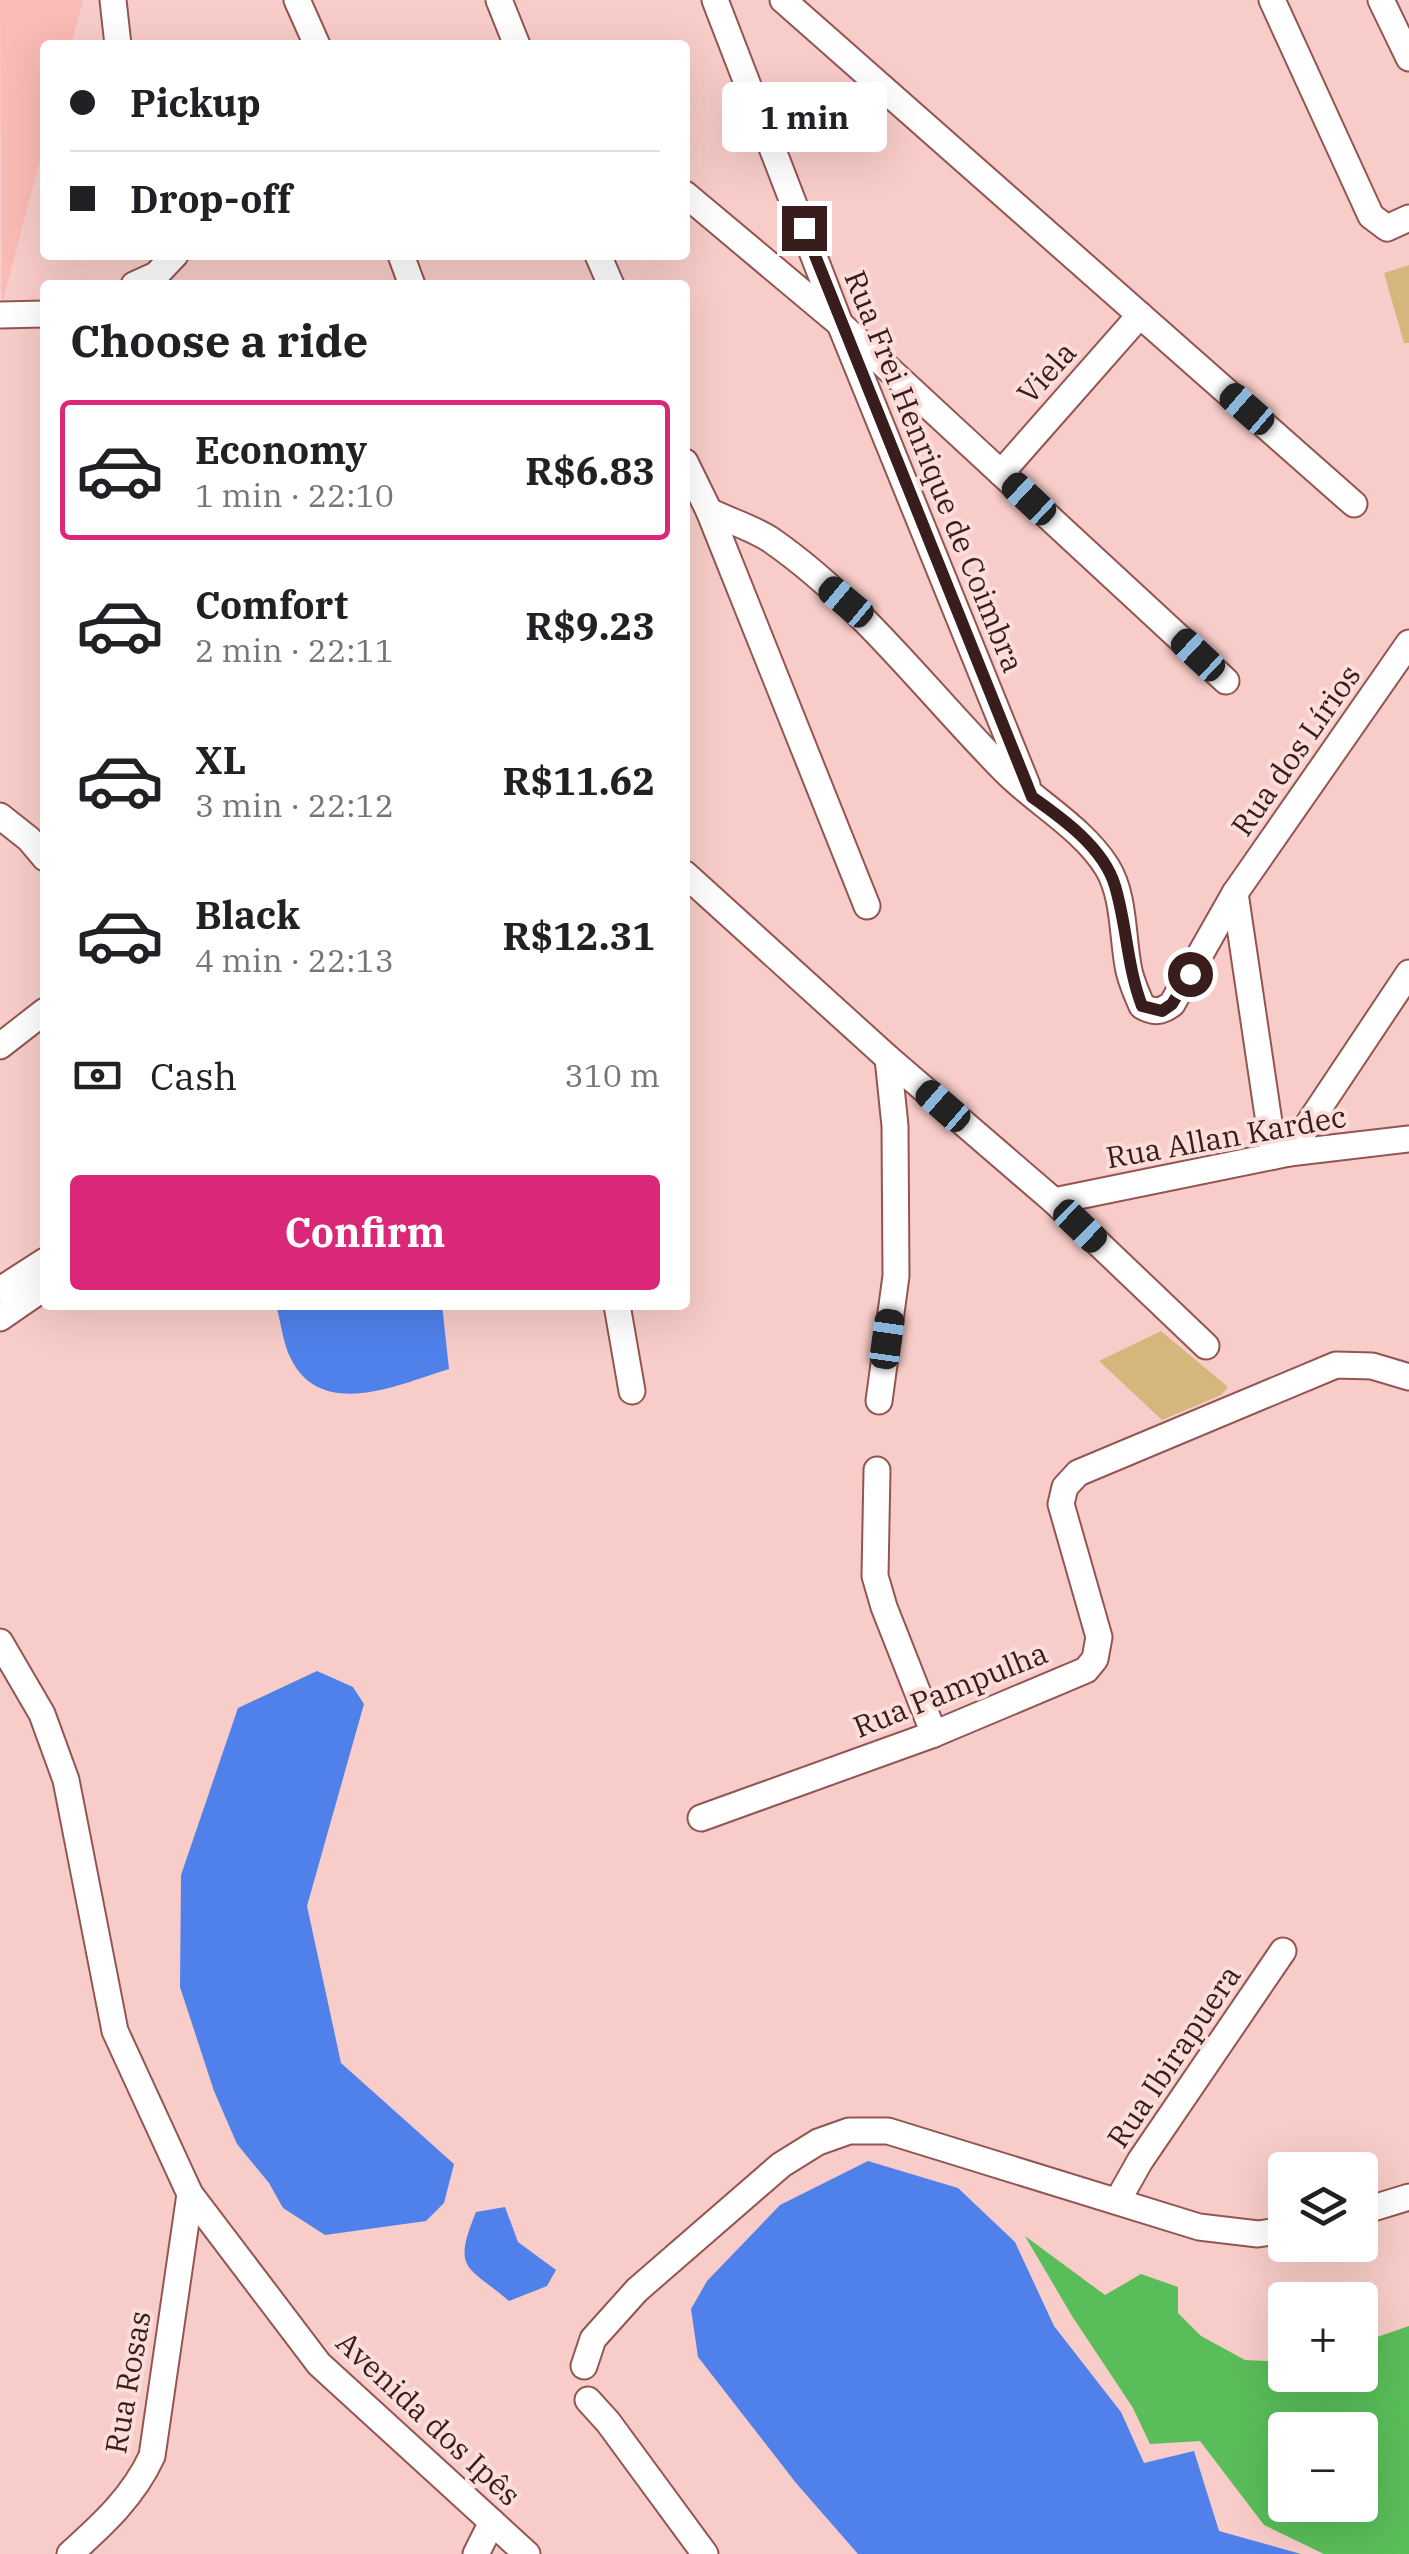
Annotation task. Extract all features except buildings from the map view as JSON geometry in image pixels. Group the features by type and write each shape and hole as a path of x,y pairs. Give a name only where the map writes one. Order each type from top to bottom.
{"street":[{"path":"113,0 117,40"},
{"path":"296,0 315,40"},
{"path":"498,0 514,40"},
{"name":"Rua Frei Henrique de Coimbra","path":"715,0 840,324 1032,797"},
{"path":"784,0 1354,504"},
{"path":"1272,0 1371,216 1387,228 1409,218"},
{"path":"1382,0 1409,58"},
{"path":"690,198 840,324 1226,681"},
{"path":"145,280 171,260"},
{"path":"0,315 40,314"},
{"name":"Viela","path":"1000,472 1140,315"},
{"path":"690,472 867,906"},
{"path":"709,512 769,538 846,602 1032,797"},
{"name":"Rua dos Lírios","path":"1032,797 1065,821 1106,866 1115,884 1130,974 1142,1006 1162,1011 1172,1004 1235,893 1409,643"},
{"path":"0,816 37,848"},
{"path":"690,879 1054,1202 1206,1346"},
{"path":"1235,893 1282,1155"},
{"path":"1282,1155 1409,973"},
{"path":"0,1046 40,1015"},
{"path":"879,1402 896,1276 895,1126 888,1058"},
{"name":"Rua Allan Kardec","path":"1054,1202 1282,1155 1409,1139"},
{"path":"0,1290 40,1264"},
{"path":"0,1318 40,1290"},
{"path":"618,1310 632,1391"},
{"name":"Rua Pampulha","path":"701,1818 934,1734 1086,1670 1095,1659 1099,1637 1061,1504 1066,1487 1078,1473 1336,1365 1372,1366 1409,1377"},
{"path":"876,1470 875,1576 934,1734"},
{"name":"Avenida dos Ipês","path":"0,1642 42,1714 66,1780 115,2031 190,2194 319,2364 527,2554"},
{"name":"Rua Ibirapuera","path":"1118,2200 1140,2161 1283,1951"},
{"path":"584,2366 593,2339 604,2326 723,2213 781,2164 818,2142 850,2131 888,2131 1199,2227 1268,2233"},
{"name":"Rua Rosas","path":"70,2554 112,2515 139,2482 152,2456 190,2194"},
{"path":"1378,2206 1409,2197"},
{"path":"588,2400 705,2554"},
{"path":"476,2554 492,2522"}],"shaded area":[{"path":"0,0 83,0 72,40 40,40 40,160 2,304"}],"green space":[{"path":"1025,2236 1105,2295 1141,2274 1178,2287 1178,2313 1201,2336 1245,2360 1268,2361 1268,2392 1378,2392 1378,2337 1409,2326 1409,2554 1324,2554 1264,2525 1200,2441 1150,2444 1133,2408"}],"water":[{"path":"277,1310 443,1310 449,1369 386,1389 342,1393 322,1389 305,1378 291,1359"},
{"path":"317,1671 353,1687 364,1704 307,1906 341,2063 454,2164 444,2203 426,2221 325,2235 283,2208 269,2183 237,2144 214,2091 180,1987 181,1875 238,1708"},
{"path":"868,2161 958,2188 1015,2242 1054,2326 1121,2412 1144,2463 1194,2451 1219,2531 1301,2554 858,2554 796,2483 698,2357 691,2309 707,2281 780,2205"},
{"path":"505,2207 518,2242 556,2270 547,2286 509,2301 474,2273 465,2257 476,2212"}],"route":[{"path":"804,228 1032,797 1065,821 1106,866 1115,884 1130,974 1142,1006 1162,1011 1172,1004 1190,974"}]}
